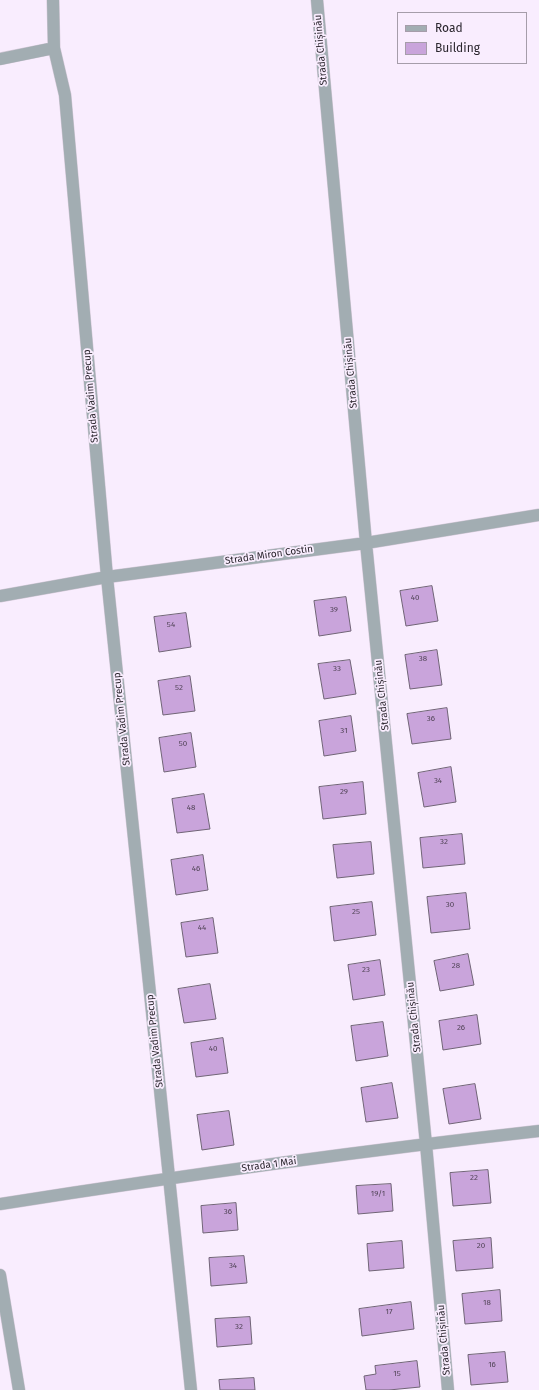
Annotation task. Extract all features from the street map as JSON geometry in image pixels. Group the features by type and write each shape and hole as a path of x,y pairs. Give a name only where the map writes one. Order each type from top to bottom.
{"street":[{"name":"Strada Vadim Precup","path":"52,0 54,48 65,95 107,577 191,1390"},
{"name":"Strada Chișinău","path":"317,0 366,542 426,1144 448,1390"},
{"path":"0,59 54,48"},
{"name":"Strada Miron Costin","path":"0,596 107,577 366,542 539,516"},
{"name":"Strada 1 Mai","path":"0,1204 169,1178 426,1144 539,1131"},
{"path":"0,1275 19,1390"}],"building":[{"path":"432,586 438,621 406,626 400,591"},
{"path":"346,597 351,631 319,636 314,601"},
{"path":"186,613 191,647 159,652 154,617"},
{"path":"437,650 442,685 410,689 405,655"},
{"path":"350,660 356,694 324,699 318,664"},
{"path":"190,676 195,711 163,715 158,681"},
{"path":"447,708 451,739 412,744 407,714"},
{"path":"351,716 356,751 324,756 319,721"},
{"path":"191,733 196,767 164,772 159,738"},
{"path":"451,767 456,802 424,807 418,773"},
{"path":"363,782 366,814 323,819 319,787"},
{"path":"204,794 210,829 177,833 172,799"},
{"path":"462,834 465,864 423,868 420,838"},
{"path":"371,842 374,874 337,878 333,845"},
{"path":"203,855 208,890 176,895 171,860"},
{"path":"466,893 470,929 431,933 427,897"},
{"path":"372,902 376,935 334,941 330,907"},
{"path":"213,918 218,953 186,957 181,923"},
{"path":"468,954 474,985 440,991 434,961"},
{"path":"380,960 385,995 353,1000 348,965"},
{"path":"210,984 216,1019 184,1023 178,989"},
{"path":"477,1015 481,1044 443,1050 439,1021"},
{"path":"383,1022 388,1056 356,1061 351,1026"},
{"path":"223,1038 228,1073 196,1077 191,1043"},
{"path":"392,1083 398,1118 366,1122 361,1088"},
{"path":"475,1084 481,1119 449,1124 443,1089"},
{"path":"229,1111 234,1145 202,1150 197,1115"},
{"path":"488,1170 491,1203 453,1206 450,1173"},
{"path":"391,1184 393,1211 358,1214 356,1186"},
{"path":"236,1203 238,1230 203,1233 201,1206"},
{"path":"491,1238 493,1268 456,1271 453,1241"},
{"path":"402,1241 404,1268 369,1271 367,1244"},
{"path":"244,1256 247,1283 211,1286 209,1258"},
{"path":"500,1290 502,1321 465,1324 462,1294"},
{"path":"411,1302 414,1329 362,1336 359,1309"},
{"path":"250,1317 252,1344 217,1347 215,1319"},
{"path":"505,1352 508,1382 471,1385 468,1355"},
{"path":"417,1361 420,1387 389,1390 366,1390 364,1376 376,1374 375,1366"},
{"path":"254,1378 255,1390 220,1390 219,1380"}]}
